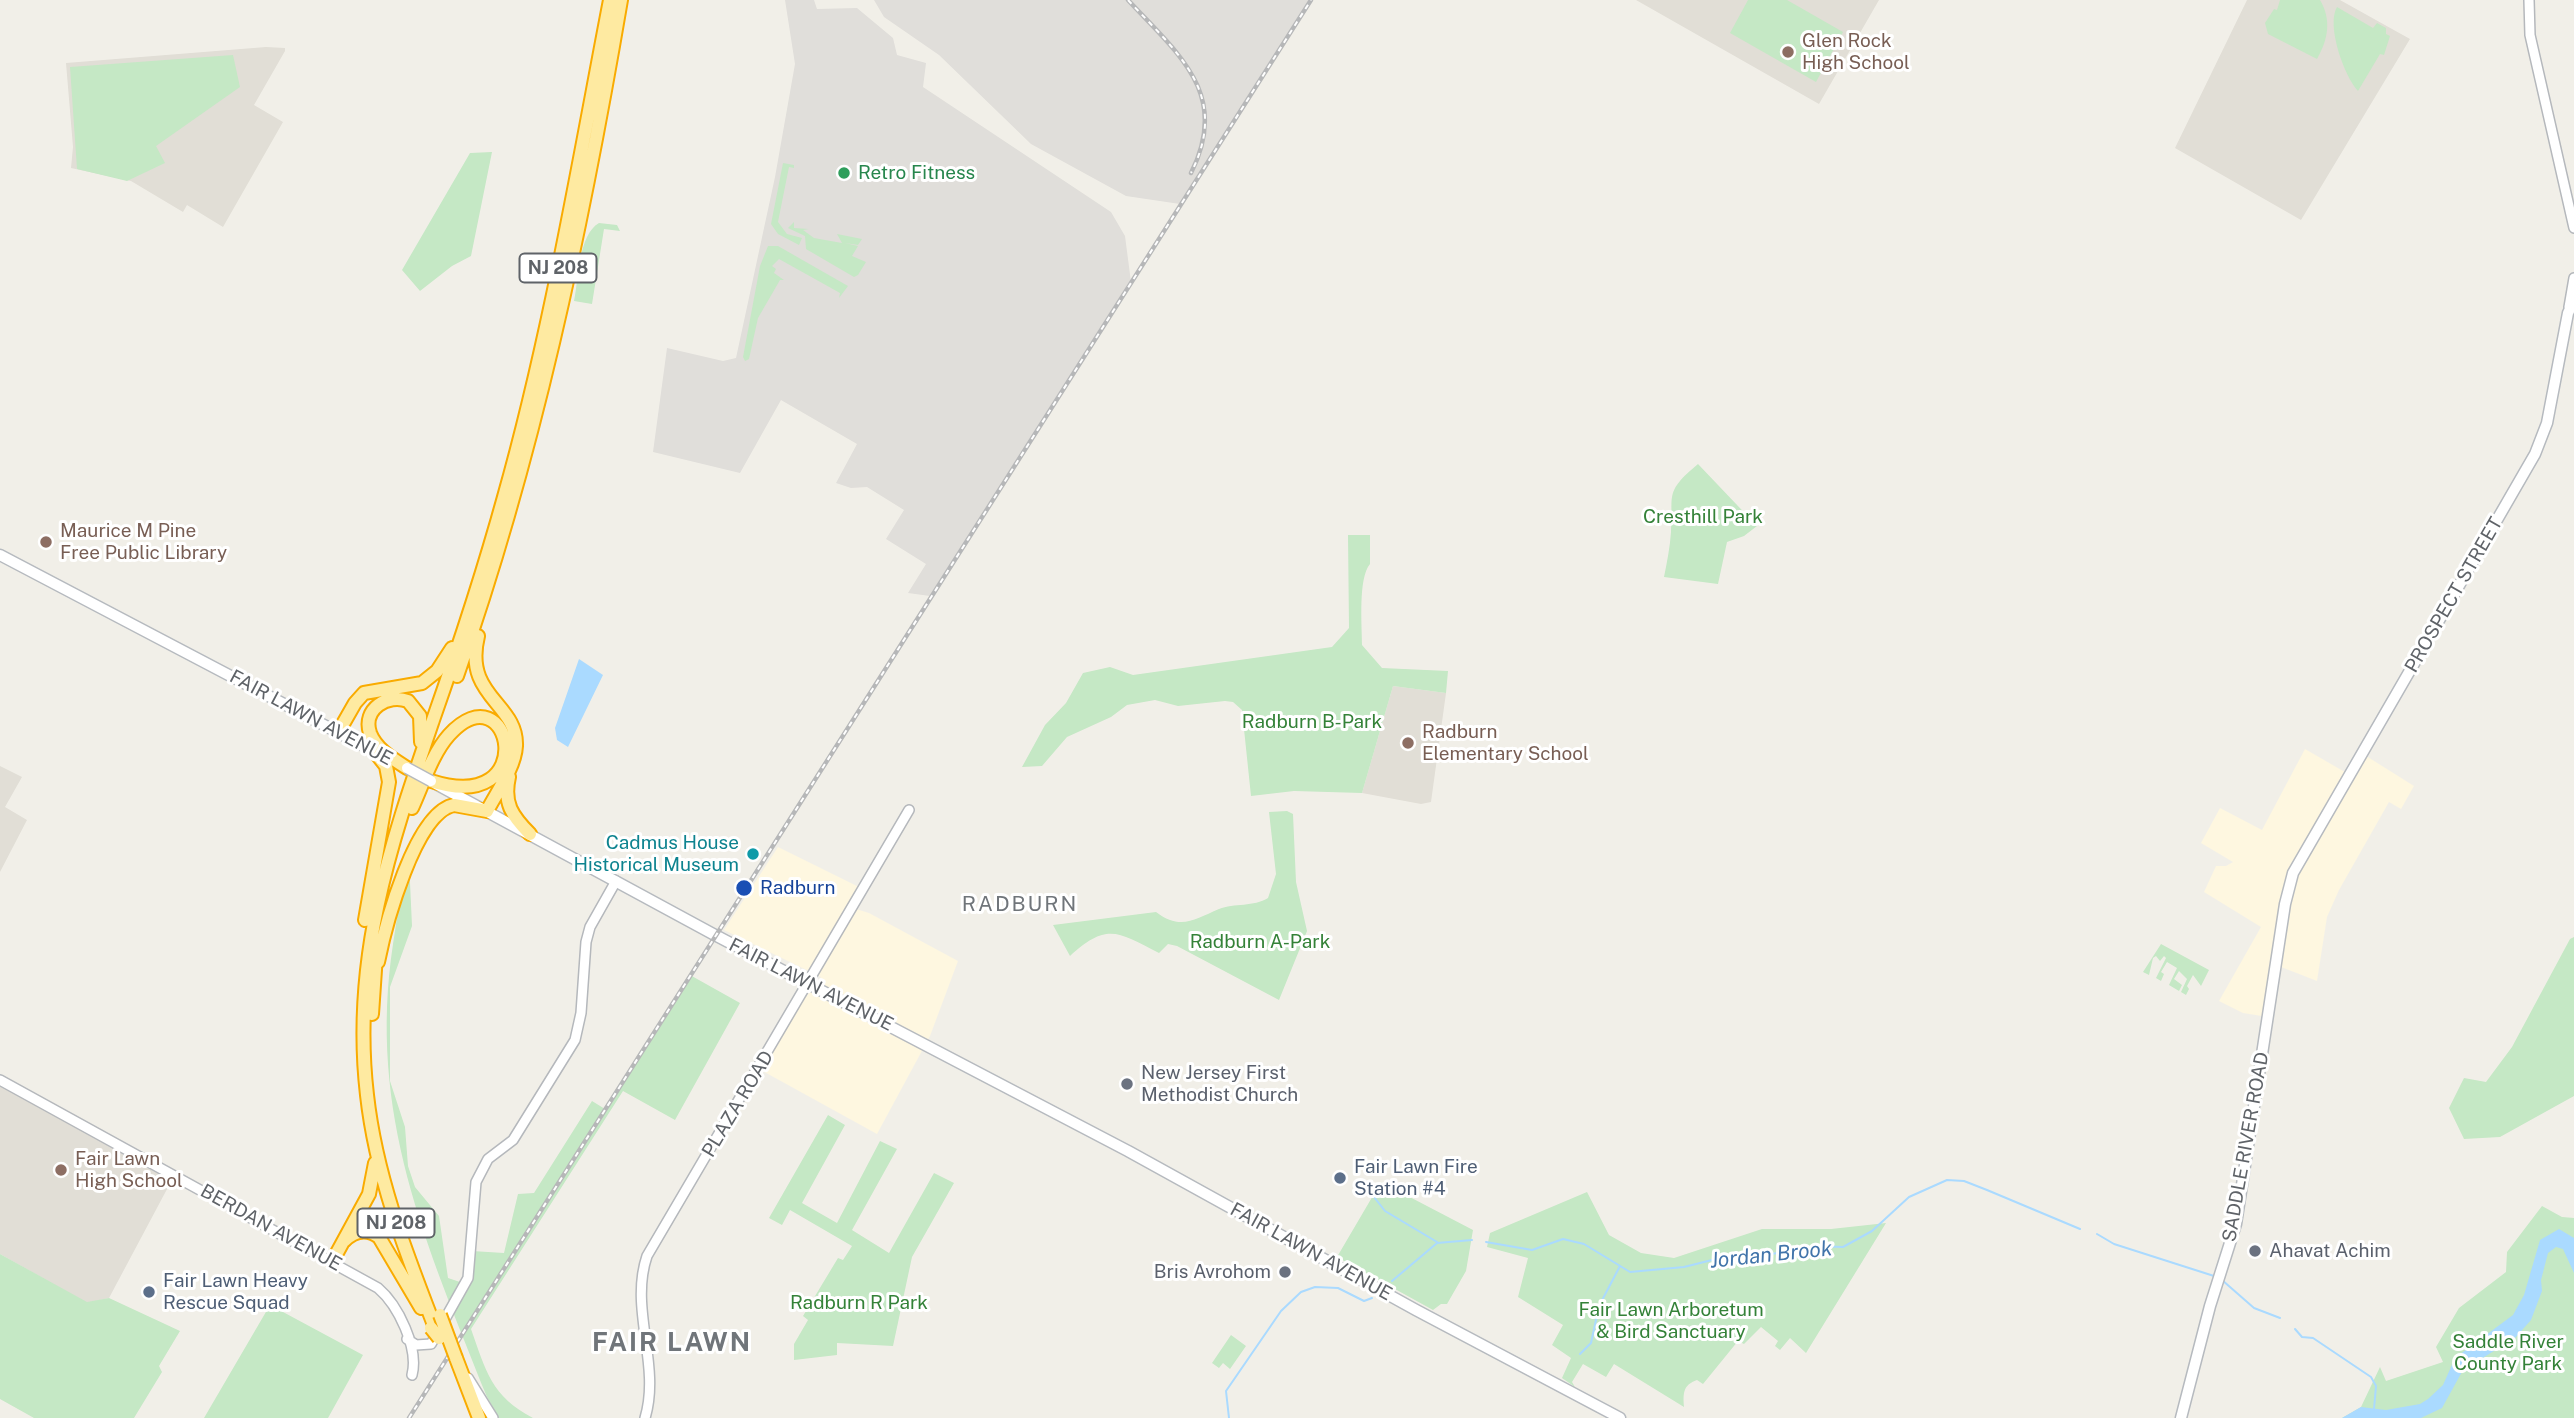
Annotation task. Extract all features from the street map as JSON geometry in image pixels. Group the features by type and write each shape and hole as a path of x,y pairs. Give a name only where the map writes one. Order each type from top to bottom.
{"highway":[{"name":"NJ 208","path":"472,1417 453,1362 435,1330 388,1200 370,1117 363,1054 368,991 386,897 408,806 477,590 538,363 610,0"},
{"name":"NJ 208","path":"408,806 502,541 555,334 621,0"},
{"path":"502,541 475,650 474,665 483,685 514,731 515,755 507,800 512,815 530,834"},
{"path":"339,731 364,693 410,687 438,671 451,650 477,590"},
{"path":"407,768 379,747 369,728 374,709 389,699 408,701 418,710 422,723 408,806"},
{"path":"408,806 439,749 452,732 467,722 481,719 493,721 502,729 507,740 506,753 491,778 477,786 461,788 431,781"},
{"path":"368,991 367,902 389,782 388,771 375,752"},
{"path":"368,991 397,887 437,815 454,805 487,811 515,755"},
{"name":"NJ 208","path":"368,991 382,1138 435,1330 453,1362"},
{"path":"332,1262 374,1181 370,1117"},
{"path":"340,1247 358,1231 379,1237 435,1330"}],"main road":[{"name":"PROSPECT STREET","path":"2293,873 2535,454 2547,423 2568,313 2574,301"},
{"name":"FAIR LAWN AVENUE","path":"0,555 339,731 808,984 1128,1151 1416,1310 1620,1418"},
{"name":"SADDLE RIVER ROAD","path":"2181,1418 2236,1224 2285,904 2293,873"}],"street":[{"path":"2529,0 2530,35 2574,228"},
{"path":"2568,313 2574,278"},
{"name":"PLAZA ROAD","path":"645,1418 650,1383 640,1291 647,1256 909,810"},
{"path":"407,1339 422,1346 468,1278 476,1182 480,1169 513,1140 575,1040 581,1013 586,942 590,927 616,881"},
{"name":"BERDAN AVENUE","path":"0,1080 384,1293 394,1306 407,1339 414,1362 412,1375"},
{"path":"453,1362 493,1418"}],"shaded area":[{"path":"785,0 814,0 817,9 857,8 893,38 897,55 926,63 923,87 1111,212 1125,236 1131,282 930,596 908,593 926,564 886,539 904,510 867,487 851,488 836,483 857,444 781,400 740,473 653,452 667,348 723,361 736,358 775,177 795,64"},
{"path":"874,0 1310,0 1180,204 1126,196 1031,144 939,55 884,17"},
{"name":"Glen Rock High School","path":"1636,0 1879,0 1819,104"},
{"path":"2247,0 2340,0 2410,39 2301,220 2175,148"},
{"path":"266,47 285,48 285,51 254,105 283,122 223,227 187,205 183,212 131,181 71,168 73,147 66,63"},
{"name":"Radburn Elementary School","path":"1393,686 1446,693 1431,802 1421,804 1362,793"},
{"path":"2305,749 2350,775 2363,754 2414,786 2401,809 2389,802 2339,890 2327,917 2317,981 2276,965 2268,1017 2243,1013 2219,1001 2261,927 2204,892 2216,866 2226,866 2233,862 2201,843 2220,808 2262,830"},
{"path":"0,766 22,777 5,807 27,820 0,872"},
{"path":"778,847 863,889 853,908 869,913 958,961 930,1036 877,1134 759,1069 786,1023 821,977 724,930"},
{"path":"0,1080 174,1176 109,1298 87,1303 0,1254"}],"green space":[{"path":"1748,0 1787,0 1843,32 1816,82 1730,33"},
{"path":"2280,0 2320,0 2326,15 2327,30 2317,59 2268,34 2265,23 2274,9 2277,10"},
{"path":"2337,7 2373,28 2377,23 2386,28 2386,34 2390,36 2384,55 2380,54 2358,91 2342,63 2335,38 2334,15"},
{"path":"233,55 240,87 156,146 165,163 127,181 77,169 70,67"},
{"path":"492,152 471,256 452,266 420,291 402,270 470,153"},
{"path":"783,163 794,165 794,168 789,167 778,222 787,234 802,238 799,245 778,234 771,224"},
{"path":"794,222 794,228 809,229 803,230 814,238 842,243 837,234 862,239 858,245 845,243 858,246 852,256 866,262 858,275 854,277 806,249 805,236 788,228"},
{"path":"599,223 617,225 620,231 604,229 592,304 574,301 583,247 592,229"},
{"path":"768,246 778,246 848,286 839,298 840,293 779,259 772,266 776,269 774,273 784,280 780,280 758,318 749,359 745,361 743,357 760,266"},
{"name":"Cresthill Park","path":"1698,464 1757,526 1744,536 1727,542 1718,584 1664,577 1671,538 1672,495 1679,482"},
{"name":"Radburn B-Park","path":"1348,535 1370,535 1370,564 1362,591 1362,645 1382,668 1448,671 1446,693 1393,686 1362,793 1294,791 1251,796 1242,710 1233,702 1225,701 1178,706 1155,700 1127,705 1111,717 1067,737 1042,766 1022,767 1045,725 1066,703 1083,673 1110,667 1133,675 1332,647 1349,628"},
{"name":"Radburn A-Park","path":"1287,811 1293,814 1296,882 1307,931 1279,1000 1177,946 1168,944 1159,953 1123,936 1104,935 1094,938 1070,956 1053,925 1156,912 1165,918 1181,922 1225,907 1257,903 1268,898 1276,874 1269,812"},
{"path":"406,875 410,882 412,926 390,987 390,1080 387,1006 393,944"},
{"path":"2574,937 2574,1096 2500,1137 2464,1139 2449,1108 2464,1078 2486,1082 2512,1047 2570,939"},
{"path":"2161,944 2209,970 2201,986 2193,975 2186,995 2181,992 2187,979 2179,971 2174,979 2182,985 2179,991 2169,985 2177,968 2167,962 2161,972 2164,974 2161,981 2156,978 2166,958 2164,956 2160,961 2156,956 2153,958 2149,975 2143,972"},
{"path":"690,975 740,1003 675,1120 623,1091 471,1329 492,1381 508,1401 533,1418 499,1418 487,1397 443,1285 407,1177 395,1122 390,1082 405,1127 408,1166 415,1187 439,1216 448,1278 466,1284 472,1251 504,1253 518,1194 534,1193 592,1101 605,1109"},
{"name":"Radburn R Park","path":"828,1115 845,1125 802,1203 837,1223 880,1141 897,1149 852,1230 889,1253 934,1173 954,1183 912,1257 893,1346 837,1343 837,1355 794,1360 794,1344 808,1320 803,1316 838,1258 843,1260 852,1246 790,1210 782,1225 769,1218"},
{"path":"1381,1182 1473,1230 1466,1271 1447,1304 1441,1304 1433,1310 1337,1257"},
{"name":"Fair Lawn Arboretum & Bird Sanctuary","path":"1587,1192 1609,1235 1641,1253 1674,1258 1762,1229 1831,1229 1886,1223 1806,1353 1790,1338 1780,1350 1775,1346 1778,1341 1761,1327 1744,1344 1738,1341 1703,1384 1697,1380 1686,1387 1684,1407 1614,1364 1606,1377 1583,1364 1572,1382 1575,1387 1562,1378 1571,1358 1552,1345 1563,1325 1518,1297 1528,1258 1487,1247 1490,1233"},
{"name":"Saddle River County Park","path":"2542,1206 2562,1217 2574,1218 2574,1418 2342,1418 2361,1407 2380,1367 2386,1381 2443,1362 2436,1347 2459,1308 2506,1272 2507,1252"},
{"path":"0,1254 87,1302 109,1298 180,1331 159,1366 162,1372 134,1418 34,1418 0,1399"},
{"path":"270,1305 363,1355 328,1418 204,1418"},
{"path":"1231,1335 1246,1346 1230,1369 1223,1363 1219,1368 1212,1363"}],"water":[{"path":"579,659 603,675 568,747 557,740 555,728"},
{"path":"2559,1229 2574,1238 2574,1273 2563,1249 2556,1247 2548,1253 2541,1280 2542,1291 2531,1320 2515,1338 2463,1370 2442,1408 2421,1418 2342,1418 2361,1407 2386,1410 2420,1404 2428,1399 2443,1385 2455,1358 2513,1315 2524,1295 2540,1240"}],"waterway":[{"name":"Jordan Brook","path":"1486,1242 1532,1250 1563,1239 1584,1244 1630,1272 1684,1267 1732,1255 1772,1254 1813,1246 1843,1247 1872,1231 1909,1197 1947,1180 1964,1181 2080,1229"},
{"path":"1380,1185 1374,1197 1385,1211 1437,1242"},
{"name":"Jordan Brook","path":"2097,1234 2114,1244 2214,1276"},
{"name":"Jordan Brook","path":"1392,1281 1437,1243 1472,1240"},
{"path":"1580,1354 1591,1343 1599,1306 1620,1266"},
{"name":"Jordan Brook","path":"2222,1280 2254,1308 2280,1318"},
{"name":"Jordan Brook","path":"1229,1418 1226,1391 1281,1311 1301,1292 1315,1287 1338,1288 1364,1301 1372,1298"},
{"name":"Jordan Brook","path":"2295,1329 2302,1337 2313,1338 2371,1377 2376,1386 2374,1409"}],"railway":[{"path":"1128,0 1180,58 1193,77 1202,98 1205,120 1202,145 1191,173"},
{"path":"409,1418 1311,0"}],"place":[{"name":"Glen Rock High School","path":"1788,52"},
{"name":"Retro Fitness","path":"844,173"},
{"name":"Maurice M Pine Free Public Library","path":"46,542"},
{"name":"Radburn Elementary School","path":"1408,743"},
{"name":"Cadmus House Historical Museum","path":"753,854"},
{"name":"Radburn","path":"744,888"},
{"name":"New Jersey First Methodist Church","path":"1127,1084"},
{"name":"Fair Lawn High School","path":"61,1170"},
{"name":"Fair Lawn Fire Station #4","path":"1340,1178"},
{"name":"Ahavat Achim","path":"2255,1251"},
{"name":"Bris Avrohom","path":"1285,1272"},
{"name":"Fair Lawn Heavy Rescue Squad","path":"149,1292"}],"district":[{"name":"RADBURN","path":"1020,905"},
{"name":"FAIR LAWN","path":"672,1343"}]}
